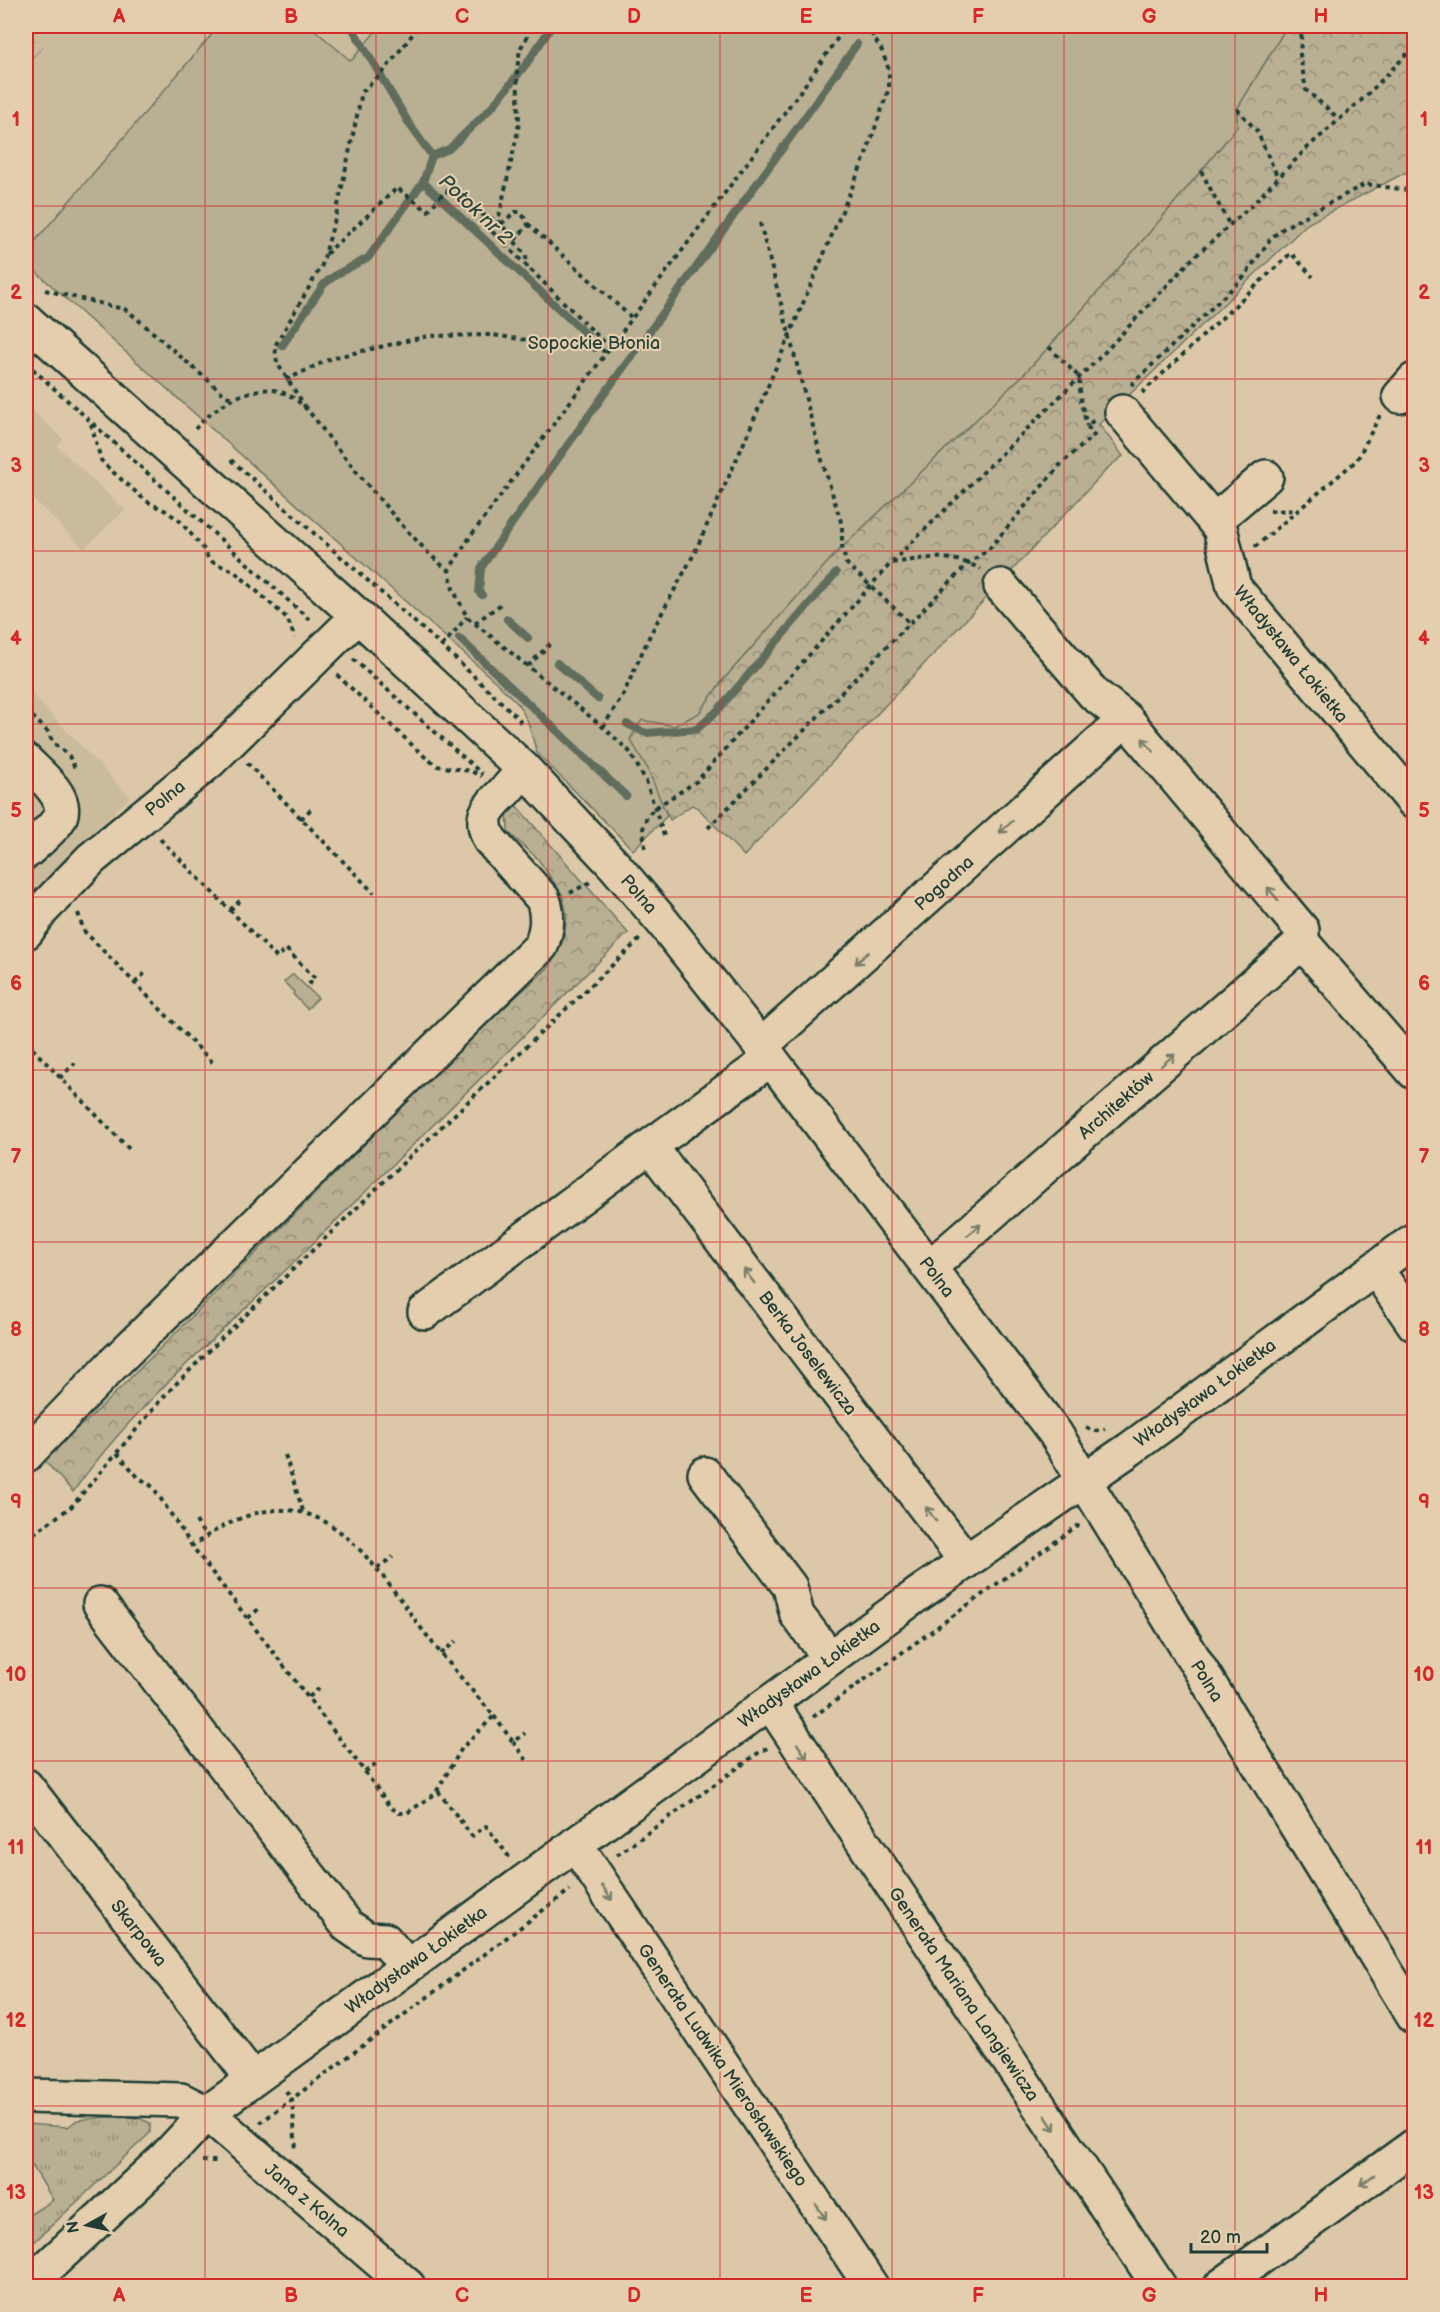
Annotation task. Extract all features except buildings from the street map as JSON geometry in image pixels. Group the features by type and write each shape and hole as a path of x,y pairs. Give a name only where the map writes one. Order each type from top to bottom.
{"street":[{"name":"Polna","path":"26,320 358,616 524,769 647,903 766,1053 1055,1433 1414,2018"},
{"name":"Władysława Łokietka","path":"1115,406 1222,533 1234,587 1414,802"},
{"path":"1214,521 1266,477"},
{"path":"993,578 1094,694 1126,719 1302,930 1302,942 1414,1072"},
{"name":"Polna","path":"26,932 42,910 91,859 210,761 326,650 358,616"},
{"name":"Pogodna","path":"766,1053 1126,719"},
{"path":"26,760 57,794 61,813 58,821 26,852"},
{"path":"26,1455 111,1366 541,946 548,929 547,912 543,899 490,840 484,829 485,816 490,805 524,769"},
{"name":"Architektów","path":"930,1268 1302,942"},
{"path":"425,1312 650,1146 766,1053"},
{"name":"Berka Joselewicza","path":"650,1146 966,1561"},
{"name":"Władysława Łokietka","path":"27,2286 165,2158 207,2113 830,1658 1085,1480 1414,1240"},
{"path":"1376,1269 1414,1324"},
{"path":"705,1474 790,1587 797,1615 830,1658"},
{"path":"100,1604 348,1926 367,1939 385,1940 407,1966"},
{"name":"Generała Mariana Langiewicza","path":"770,1702 1159,2286"},
{"name":"Skarpowa","path":"26,1786 253,2079"},
{"name":"Generała Ludwika Mierosławskiego","path":"575,1844 871,2286"},
{"name":"Jana z Kolna","path":"26,2096 182,2100 207,2113 408,2286"},
{"path":"1221,2286 1414,2146"}],"path":[{"path":"419,26 384,71 362,92 326,255 275,346 277,363 306,408 391,514 438,563 449,570"},
{"path":"499,223 517,135 519,58 528,26"},
{"path":"664,836 646,781 629,751 603,727 467,617 453,590 449,570 470,537 607,349 846,26"},
{"path":"603,727 623,695 650,634 694,554 866,158 889,88 889,70 882,51 867,26"},
{"path":"1302,26 1300,55 1306,90 1339,119"},
{"path":"645,848 644,829 647,816 655,808 697,781 891,563 1079,377 1191,260 1230,226 1414,47"},
{"path":"1237,110 1257,131 1278,178"},
{"path":"1201,171 1230,226"},
{"path":"1115,406 1244,277 1271,238 1285,227 1365,184 1414,191"},
{"path":"326,255 398,188 428,211 445,191 453,193 607,349"},
{"path":"470,210 499,223 526,256 527,268"},
{"path":"499,223 515,212 520,212 528,224 631,317"},
{"path":"760,223 820,456 842,525 842,546 846,563 910,623"},
{"path":"515,240 528,228 528,224"},
{"path":"1087,426 1115,406 1291,254 1313,277"},
{"path":"45,290 127,310 226,396 234,399"},
{"path":"286,380 332,358 428,336 492,335 607,349"},
{"path":"708,828 969,563 989,549 1059,465 1094,435 1087,426 1081,402 1079,377 1048,347"},
{"path":"26,363 91,424 326,650 424,756 437,766 470,771 485,777 326,650 298,642 287,618 234,571 208,558 203,548 179,520 146,501 105,465 101,460 91,424"},
{"path":"1230,568 1357,460 1383,408 1398,406 1407,388"},
{"path":"195,429 206,416 242,393 270,390 283,392 306,408"},
{"path":"891,563 944,556 969,563 993,578"},
{"path":"475,623 504,602"},
{"path":"442,646 467,617"},
{"path":"528,666 552,642"},
{"path":"26,710 48,732 52,743 69,756 76,767 76,776"},
{"path":"246,762 374,894"},
{"path":"301,819 313,807"},
{"path":"156,834 277,958 286,949 315,978 308,985"},
{"path":"230,910 243,898"},
{"path":"76,910 84,931 213,1064"},
{"path":"26,1539 72,1506 167,1393 223,1337 408,1158 643,937"},
{"path":"135,983 147,971"},
{"path":"26,1042 130,1149"},
{"path":"60,1078 75,1063"},
{"path":"117,1453 138,1477 153,1487 192,1546 309,1697 390,1808 399,1813 407,1813 438,1791 462,1748 494,1716"},
{"path":"285,1455 303,1512"},
{"path":"192,1546 205,1536 247,1514 269,1510 303,1512 342,1532 377,1568 441,1654 494,1716 528,1762"},
{"path":"196,1521 205,1536"},
{"path":"791,1734 1077,1526 1085,1529"},
{"path":"377,1568 393,1557"},
{"path":"248,1618 261,1607"},
{"path":"441,1654 456,1641"},
{"path":"309,1697 321,1687"},
{"path":"513,1742 525,1733"},
{"path":"257,2126 594,1872 761,1751"},
{"path":"365,1772 378,1762"},
{"path":"438,1791 472,1836 486,1826 510,1858"},
{"path":"292,2099 296,2160"},
{"path":"197,2166 204,2160 224,2161"}],"shaded area":[{"path":"26,26 219,26 26,254 26,71 45,48 26,31"},
{"path":"310,26 380,26 351,61"},
{"path":"26,31 45,48 26,71"},
{"path":"30,408 63,439 57,446 125,510 84,549 26,492 26,409"},
{"path":"26,688 130,797 26,898"}],"green space":[{"name":"Sopockie Błonia","path":"219,26 310,26 351,61 380,26 1287,26 1237,109 1237,127 1132,253 1023,375 834,555 722,681 699,713 674,726 642,720 630,739 648,769 667,816 633,850 537,753 528,722 518,704 498,684 26,263 26,254 37,239"},
{"path":"1287,26 1414,26 1414,168 1307,224 1099,424 1123,456 1110,466 744,856 698,808 692,805 670,820 630,739 642,719 674,726 699,713 722,681 834,555 1023,375 1132,253 1237,127 1237,109"},
{"path":"513,802 628,933 292,1264 149,1401 122,1430 73,1492 44,1460 51,1442 71,1433 88,1420 453,1054 550,966 564,939 567,915 562,894 538,859 508,832 507,809"},
{"path":"293,974 318,998 307,1009 284,982"},
{"path":"106,2117 139,2118 150,2123 150,2133 34,2242 26,2231 26,2217 53,2200 26,2155 26,2124 68,2127 77,2120"}],"waterway":[{"name":"Potok nr 2","path":"351,26 410,125 432,156 423,182 587,335"},
{"path":"432,156 449,149 492,107 527,63 552,26"},
{"path":"482,595 479,592 481,568 857,44"},
{"path":"282,346 324,284 337,274 368,258 423,182"},
{"path":"627,724 646,733 697,729 717,711 836,573"},
{"path":"507,619 528,638"},
{"path":"459,638 626,796"},
{"path":"557,663 598,699"}]}
